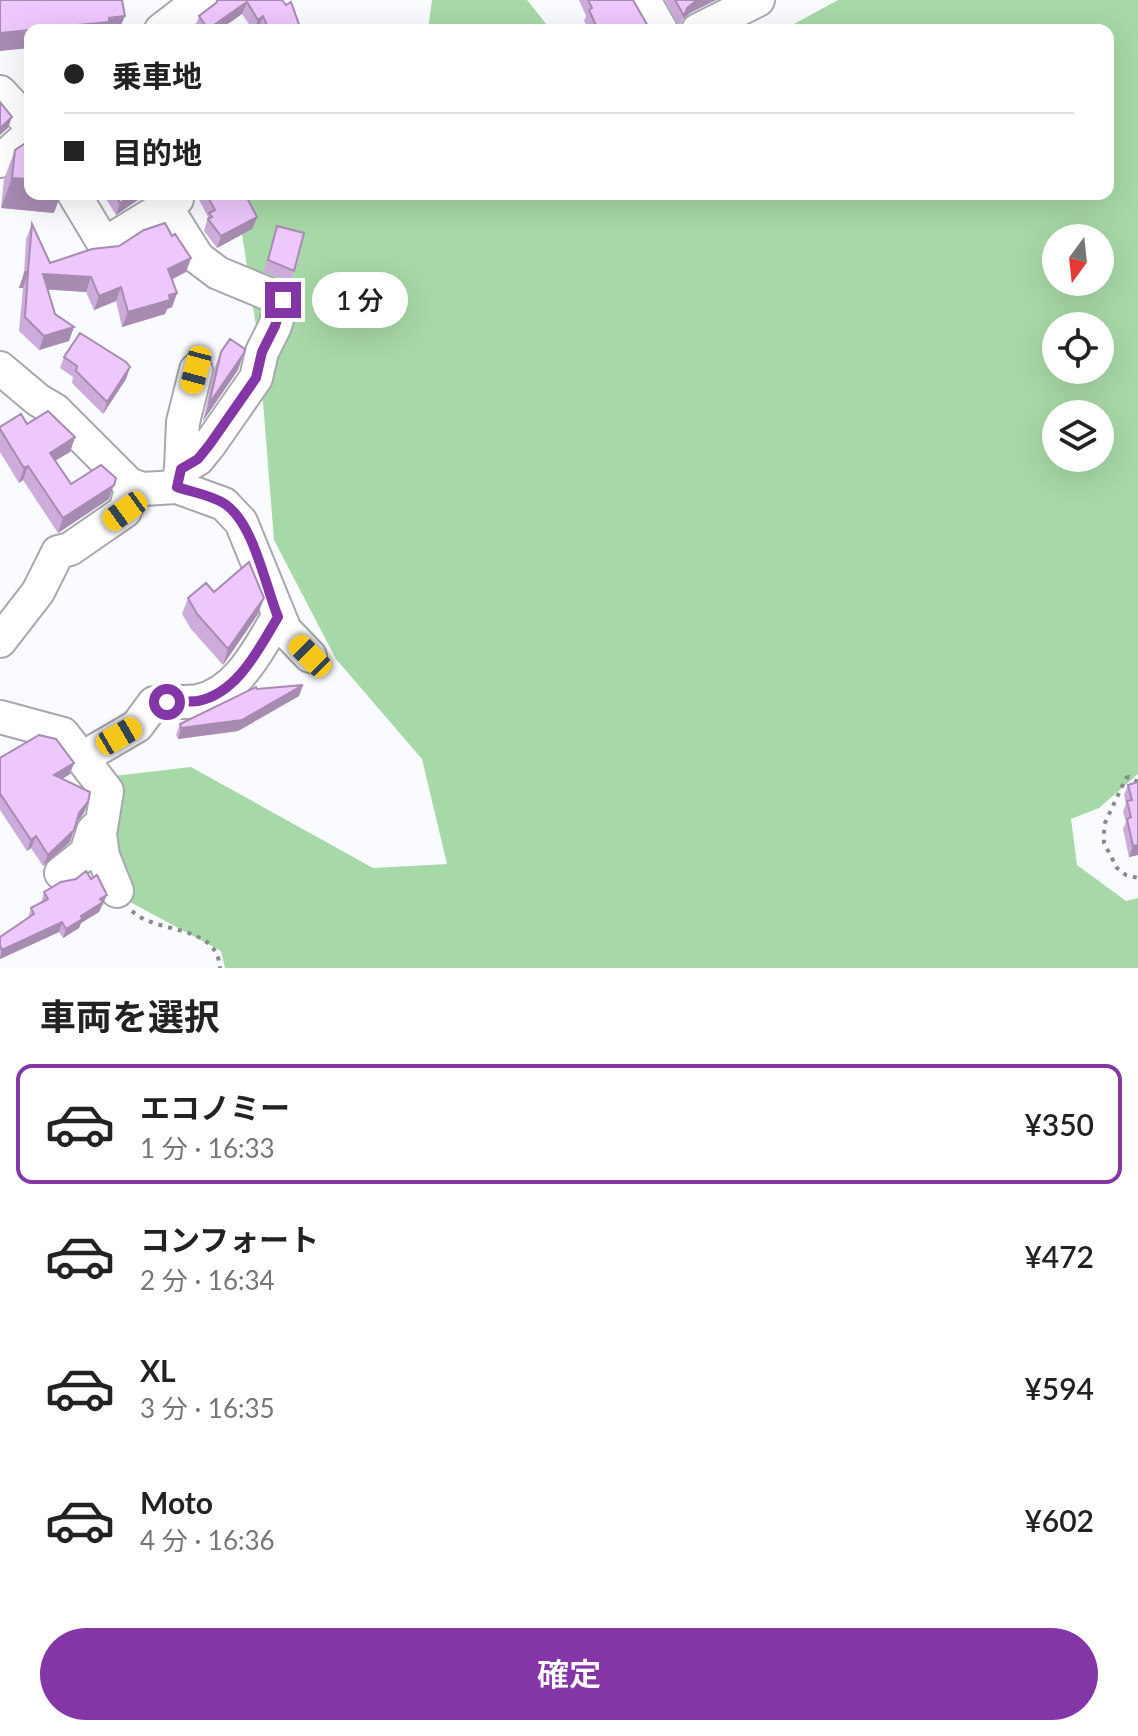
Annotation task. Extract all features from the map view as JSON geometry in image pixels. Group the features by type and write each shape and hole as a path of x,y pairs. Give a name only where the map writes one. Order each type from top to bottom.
{"street":[{"path":"169,24 200,0"},
{"path":"644,0 658,24"},
{"path":"710,24 758,0"},
{"path":"0,92 24,118"},
{"path":"0,161 24,139"},
{"path":"0,368 55,410 132,486 142,489 179,478 210,444 256,378 262,352 283,300 218,273 198,258 170,200 104,244 78,200"},
{"path":"179,478 183,422 196,370"},
{"path":"179,478 224,504 241,522 278,617 285,630 310,656"},
{"path":"0,641 38,592 58,552 70,549 125,511 132,486"},
{"path":"82,758 137,726 154,703 196,701 224,688 238,677 278,617"},
{"path":"0,717 63,734 107,791 100,824 103,856 117,891"},
{"path":"61,873 86,853 93,831 100,824"}],"path":[{"path":"1138,782 1126,778 1104,825 1104,843 1112,862 1126,875 1138,878"},
{"path":"117,891 139,918 188,931 213,948 219,956 220,968"}],"green space":[{"path":"432,0 527,0 546,24 429,24"},
{"path":"838,0 1138,0 1138,774 1099,808 1071,819 1077,865 1126,901 1138,898 1138,968 225,968 221,951 106,889 114,776 191,767 373,868 447,864 422,759 336,659 274,540 258,339 237,200 1114,200 1114,24 794,24"}],"building":[{"path":"0,0 122,0 125,16 109,18 109,22 24,24 24,31 0,33"},
{"path":"218,0 282,0 286,5 291,2 299,24 266,24 263,16 258,20 247,2 215,24 205,24 199,16"},
{"path":"588,0 633,0 647,24 595,24 589,10 592,8"},
{"path":"675,0 697,0 687,8 684,16"},
{"path":"0,102 12,117 0,128"},
{"path":"24,144 24,179 12,178 15,150"},
{"path":"209,200 248,200 257,217 221,236 208,219 212,217 209,213 215,210"},
{"path":"165,223 191,258 168,269 177,293 169,295 170,300 128,312 121,287 99,296 91,277 43,274 55,314 74,327 44,336 25,317 28,273 24,273 28,271 32,224 50,263 92,249 119,246 144,230"},
{"path":"277,226 304,233 294,271 268,260"},
{"path":"80,333 130,367 107,402 76,371 77,366 64,357"},
{"path":"230,339 245,349 244,353 209,404 221,352"},
{"path":"48,411 75,437 50,453 71,484 101,465 116,478 114,485 63,518 28,466 24,468 0,429 21,414 27,424"},
{"path":"249,562 264,598 228,649 197,614 188,598 206,583 214,592"},
{"path":"303,685 242,720 181,728 180,724 256,687"},
{"path":"39,735 56,739 74,763 54,775 90,792 74,830 48,855 36,836 31,840 0,796 0,758"},
{"path":"1138,782 1138,845 1133,846 1127,819 1131,817 1127,801 1132,800 1128,785"},
{"path":"86,871 91,879 97,875 107,895 100,899 103,902 66,929 62,922 2,950 0,937 34,914 31,908 48,899 44,892 61,882 76,879"}],"route":[{"path":"167,702 196,701 224,688 250,662 278,617 241,522 224,504 177,487 181,469 198,459 256,378 262,352 283,300"}]}
